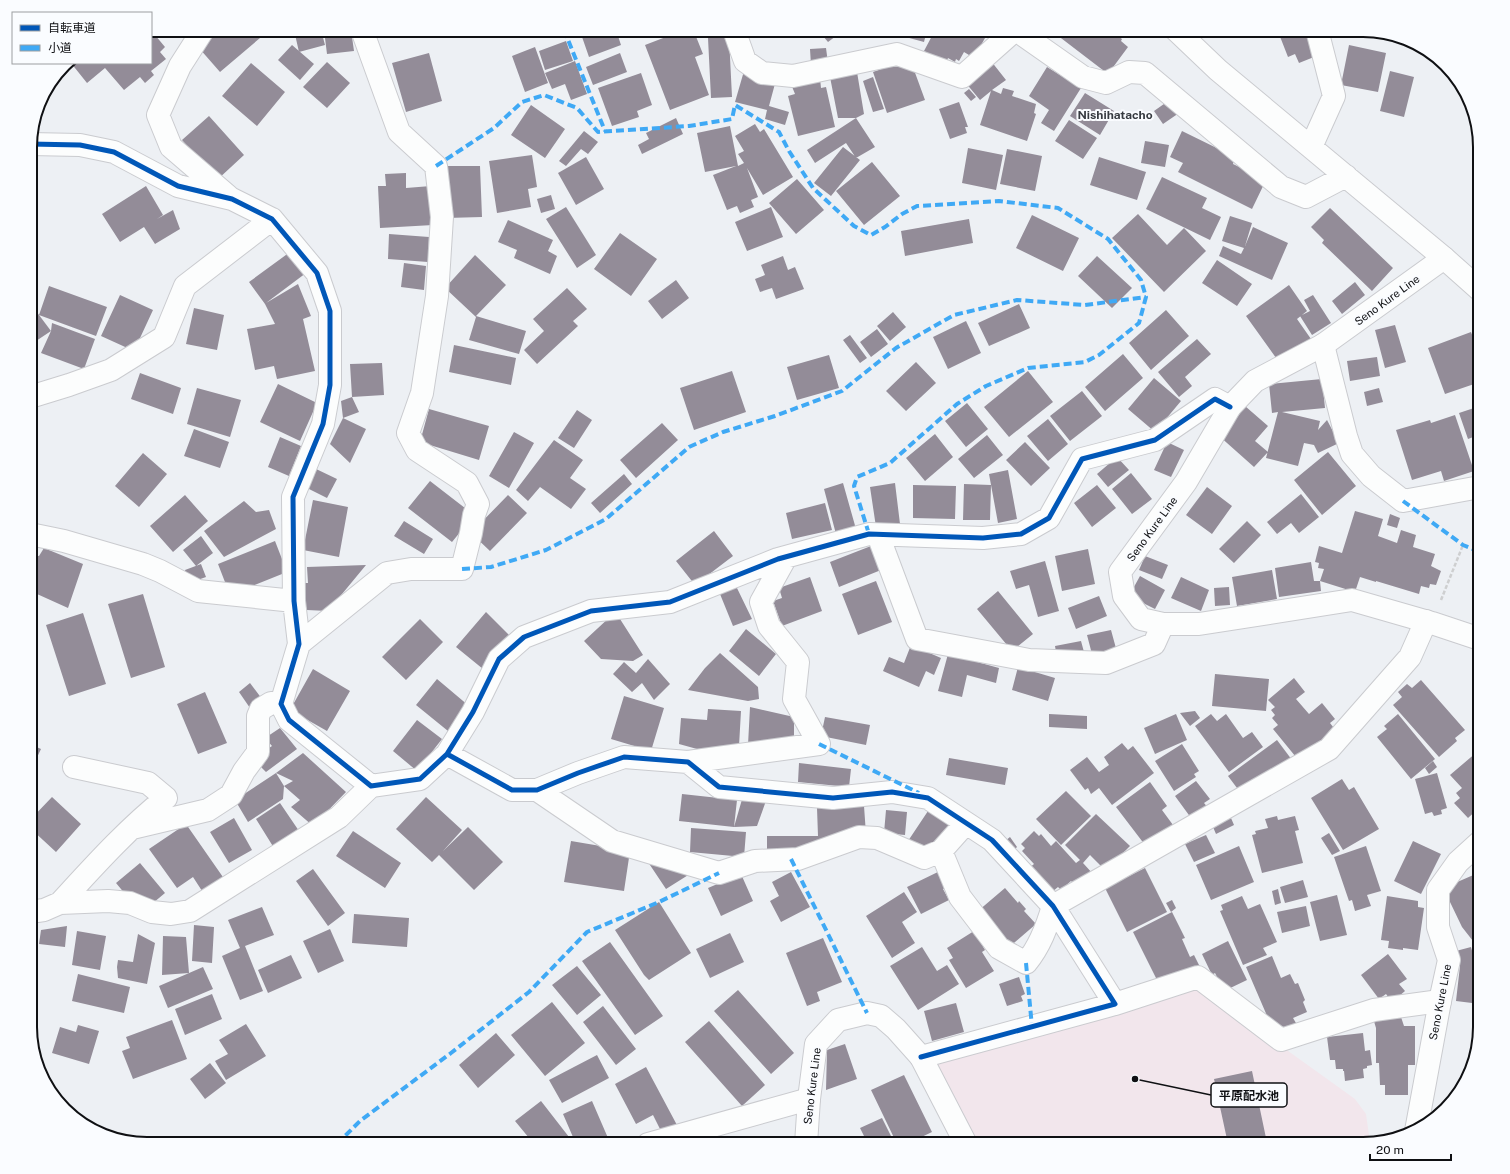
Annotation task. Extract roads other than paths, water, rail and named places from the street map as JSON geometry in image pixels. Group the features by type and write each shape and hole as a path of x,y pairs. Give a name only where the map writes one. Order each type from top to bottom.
{"street":[{"path":"199,37 180,66 158,115 171,147 232,200"},
{"path":"299,644 387,573 411,569 462,569 472,533 474,515 478,504 467,482 418,450 408,433 422,393 437,296 442,217 436,166 399,132 365,37"},
{"path":"736,37 745,61 762,74 792,76 897,54 962,77 1008,37"},
{"path":"1026,37 1083,77 1106,83 1129,72 1145,73 1281,187 1306,197 1346,176"},
{"path":"1183,37 1218,70 1473,284"},
{"path":"1311,147 1334,96 1319,37"},
{"path":"37,144 80,145 114,152 178,186 232,200 272,219 317,273 330,311 330,385 323,424 293,497 294,601 299,644 281,704 288,720 371,786"},
{"path":"37,395 69,386 111,370 164,337 185,286 272,219"},
{"name":"Seno Kure Line","path":"1444,258 1323,345 1254,381 1230,407 1186,482 1120,572 1124,596 1141,619 1163,624 1199,624 1352,600 1429,622 1473,638"},
{"path":"1323,345 1352,454 1371,476 1403,501 1473,489"},
{"path":"37,911 44,910 60,903 108,901 130,903 152,912 171,914 190,911 339,817 371,786 420,779 447,754 473,712 499,659 524,637 591,611 670,602 786,557 869,534 983,538 1022,534 1049,518 1082,459 1155,440 1215,399 1230,407"},
{"path":"37,535 64,541 143,564 198,590 294,601"},
{"path":"878,535 917,639 1029,660 1106,663 1154,644 1163,624"},
{"path":"447,754 512,790 537,790 578,773 624,757 688,762 819,744 794,699 798,662 769,626 761,602 786,557"},
{"path":"941,851 960,897 999,948 1026,963 1036,950 1048,925 1053,906 1329,749 1410,657 1429,622"},
{"path":"131,828 208,810 231,795 244,771 258,752 258,716 261,709 271,703 281,704"},
{"path":"688,762 720,787 833,798 892,792 928,798 992,840 1053,906 1115,1004"},
{"path":"60,903 131,828 166,798 148,783 74,767"},
{"path":"537,790 612,841 719,873 755,861 798,859 859,837 878,838 924,858 941,851 966,823"},
{"name":"Seno Kure Line","path":"1418,1122 1449,960 1438,927 1438,890 1458,862 1473,848"},
{"path":"921,1057 1115,1004 1198,977 1281,1040 1374,1010 1440,1001"},
{"name":"Seno Kure Line","path":"806,1137 809,1099 816,1044 838,1020 867,1013 880,1016 896,1029 921,1057 962,1137"},
{"path":"673,1137 809,1099"}],"place":[{"name":"平原配水池","path":"1135,1079"}],"district":[{"name":"Nishihatacho","path":"1115,115"}]}
